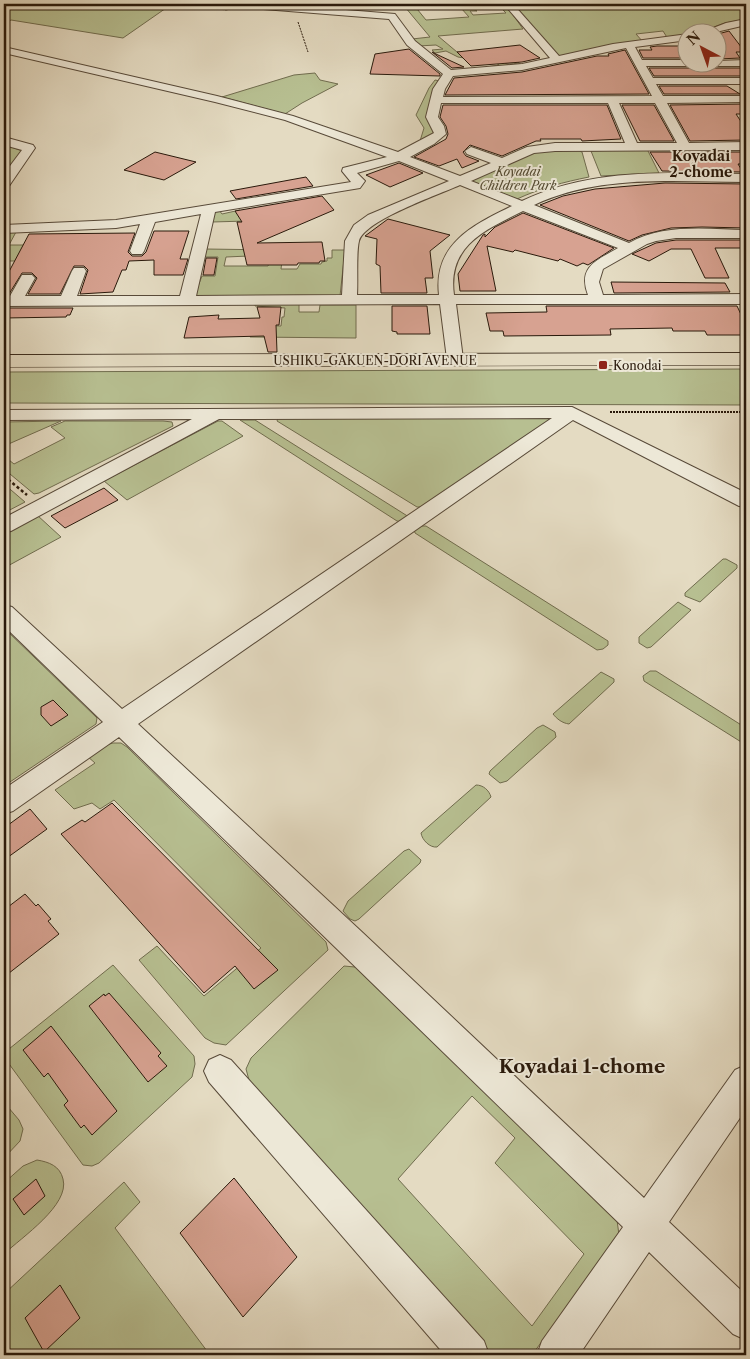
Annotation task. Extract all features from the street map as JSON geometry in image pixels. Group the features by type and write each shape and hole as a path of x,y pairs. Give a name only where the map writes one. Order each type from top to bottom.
{"highway":[{"name":"USHIKU-GAKUEN-DORI AVENUE","path":"4,361 746,346"},
{"name":"USHIKU-GAKUEN-DORI AVENUE","path":"4,348 454,353 746,359"}],"street":[{"path":"240,4 392,16 418,50 449,73 515,68 613,47 678,39"},
{"path":"346,12 355,4"},
{"path":"462,5 478,4"},
{"path":"508,4 558,60"},
{"path":"374,22 399,24"},
{"path":"728,25 746,22"},
{"path":"629,46 685,146"},
{"path":"4,50 198,94 289,118 400,157 630,248"},
{"path":"638,63 746,63"},
{"path":"4,229 116,224 209,209 267,205 355,185 358,181 348,171 380,164 400,157 440,134 438,126 432,117 440,89 449,73"},
{"path":"648,81 746,81"},
{"path":"499,87 503,100"},
{"path":"436,100 659,100 710,103 746,99"},
{"path":"612,100 633,147"},
{"path":"4,141 30,148 4,183"},
{"path":"349,300 352,241 359,228 373,218 531,150 588,158 633,147 746,146"},
{"path":"471,151 501,162"},
{"path":"588,158 607,185"},
{"path":"651,179 659,194"},
{"path":"454,353 447,300 446,271 450,258 457,246 479,227 523,205 561,190 651,179 741,182"},
{"path":"187,300 209,209"},
{"path":"137,251 149,219"},
{"path":"597,300 591,280 592,272 598,266 648,239 666,235 746,234"},
{"path":"68,301 79,271"},
{"path":"9,301 27,278"},
{"path":"9,301 746,299"},
{"path":"4,803 572,412"},
{"path":"4,415 572,412 746,501"},
{"path":"4,526 216,414"},
{"path":"4,612 119,724 347,937 746,1320"},
{"path":"220,1071 470,1355"},
{"path":"556,1355 746,1080"}],"path":[{"path":"297,19 308,52"},
{"path":"572,412 746,412"},
{"path":"4,476 41,506"}],"green space":[{"path":"4,4 151,4 169,6 123,38 11,20 4,24"},
{"path":"385,4 413,4 426,20 469,17 461,8 477,11 470,11 473,15 506,13 503,10 509,9 523,29 438,36 457,52 467,56 501,56 522,65 505,63 511,66 486,67 499,65 458,57 446,51 435,53 432,50 443,49 436,45 418,46 412,39 430,37 405,7 388,9"},
{"path":"511,4 746,4 746,19 728,22 678,22 678,37 668,39 663,31 636,34 643,42 558,57 548,43"},
{"path":"315,73 320,80 338,84 285,114 222,97 294,75"},
{"path":"435,80 440,81 432,127 434,135 420,141 424,128 416,115"},
{"path":"4,144 22,151 4,175"},
{"name":"Koyadai Children Park","path":"576,149 582,152 589,177 553,186 517,199 470,181 538,151"},
{"path":"647,149 659,173 601,176 591,151"},
{"path":"219,210 222,214 240,210 247,221 212,222 215,212"},
{"path":"4,232 16,232 9,245 36,245 29,261 4,261"},
{"path":"205,249 277,250 282,261 281,269 297,269 300,264 321,264 327,261 327,258 332,258 332,250 345,250 340,296 201,298 195,294 202,276 215,276 218,257 205,257","holes":["272,255 268,266 224,266 226,257"]},
{"path":"255,304 299,304 299,312 319,312 320,305 356,305 356,338 250,337 252,325 281,326 282,317 284,317 285,308 255,306"},
{"path":"746,369 746,405 4,403 4,372"},
{"path":"278,418 552,418 553,420 422,507 417,507 277,421"},
{"path":"240,420 255,420 409,517 402,522 397,521"},
{"path":"61,421 4,446 4,422"},
{"path":"65,421 163,421 172,422 173,426 34,494 4,469 4,456 14,464 65,438 51,427"},
{"path":"218,421 222,421 243,436 127,500 104,481"},
{"path":"4,484 25,502 4,513 5,499"},
{"path":"37,515 61,537 4,568 4,533"},
{"path":"426,526 608,641 608,645 603,649 597,650 415,533 414,529"},
{"path":"723,559 737,565 737,568 700,602 685,596 685,593"},
{"path":"678,602 691,610 651,647 647,648 639,643 639,637"},
{"path":"4,628 97,718 96,724 4,786"},
{"path":"650,671 656,671 746,728 746,745 644,681 643,676"},
{"path":"601,672 614,679 614,682 569,724 556,718 553,714"},
{"path":"543,725 555,732 556,737 507,781 500,783 489,774 537,728"},
{"path":"121,743 127,747 326,942 328,950 226,1045 214,1043 205,1038 139,960 157,946 204,996 261,948 114,800 100,809 92,803 74,809 55,790 95,763 87,756 103,746"},
{"path":"476,785 485,788 491,797 437,847 427,843 421,833"},
{"path":"409,849 421,860 420,863 359,919 355,921 350,919 343,911 348,901 404,851"},
{"path":"113,965 194,1056 195,1064 192,1077 99,1163 92,1166 83,1165 4,1057 4,1053"},
{"path":"344,966 355,967 617,1220 619,1235 532,1355 493,1355 249,1080 246,1069 251,1058","holes":["472,1096 515,1138 495,1163 584,1254 532,1326 398,1179"]},
{"path":"4,1106 8,1107 19,1120 23,1129 20,1141 4,1158"},
{"path":"37,1160 50,1163 57,1168 62,1175 63,1189 52,1210 43,1220 4,1254 4,1183 23,1166"},
{"path":"124,1182 140,1202 115,1228 210,1355 4,1355 4,1294"}],"building":[{"path":"728,31 745,52 736,52 740,58 728,59"},
{"path":"520,45 540,58 522,62 471,66 457,52"},
{"path":"678,46 678,58 643,58 639,50 652,50 650,47"},
{"path":"409,49 440,74 440,76 370,74 375,54"},
{"path":"625,50 649,94 445,95 454,78 522,72 597,56 609,56 608,54"},
{"path":"432,52 438,55 464,67 452,68"},
{"path":"649,68 678,68 678,72 728,72 728,68 746,68 746,76 654,76"},
{"path":"659,86 727,86 740,94 664,94"},
{"path":"746,104 746,114 736,114 746,129 746,140 690,141 670,105"},
{"path":"443,105 607,105 621,139 582,141 581,139 540,139 541,141 536,141 502,156 470,145 463,152 466,156 479,161 462,168 457,159 439,166 414,157 446,139 448,134 446,126 440,117"},
{"path":"622,105 654,105 674,141 640,141"},
{"path":"155,152 196,162 164,180 124,170"},
{"path":"650,152 746,152 746,164 738,164 743,172 662,171"},
{"path":"399,163 423,173 390,187 366,175"},
{"path":"306,177 313,186 236,199 230,191"},
{"path":"665,183 746,184 746,228 671,228 642,235 629,241 540,205 563,196 595,189"},
{"path":"322,196 334,210 257,243 322,242 325,261 320,261 319,263 298,263 297,265 247,265 237,222 242,222 235,211"},
{"path":"523,213 614,248 588,265 583,263 577,266 560,259 558,261 515,250 513,252 487,246 496,291 460,291 458,274 483,235 485,234 485,237 495,227"},
{"path":"388,219 450,235 430,251 433,278 425,278 427,293 381,293 380,266 376,264 377,239 365,236"},
{"path":"154,231 189,231 180,259 188,259 183,275 154,275 154,260 129,261 126,270 122,270 113,292 80,294 88,270 84,266 74,266 60,294 28,294 37,278 32,273 22,273 9,294 4,294 4,281 29,234 135,233 128,252 132,256 142,256 146,252"},
{"path":"676,240 746,240 746,248 715,248 729,278 705,278 691,249 671,249 649,261 632,254 656,243"},
{"path":"206,258 217,258 214,275 203,275"},
{"path":"611,282 725,283 730,292 614,293"},
{"path":"392,306 427,306 430,334 397,334 397,332 392,331"},
{"path":"546,306 737,306 746,325 746,335 707,335 705,331 673,331 672,328 610,329 611,335 504,336 503,331 490,331 486,313 547,312"},
{"path":"257,307 281,307 279,325 276,325 277,352 268,352 264,336 184,338 189,317 219,315 218,319 260,318"},
{"path":"4,308 73,308 70,315 66,317 4,318"},
{"path":"104,488 118,500 65,528 51,516"},
{"path":"53,700 68,715 51,726 41,715 41,707"},
{"path":"112,803 278,970 254,989 235,966 204,993 61,834 82,820 85,822"},
{"path":"30,809 47,829 4,860 4,828"},
{"path":"25,894 36,906 38,904 51,919 48,921 59,934 4,977 4,910"},
{"path":"109,993 161,1053 158,1056 167,1066 148,1082 89,1006 104,994 105,996"},
{"path":"51,1026 117,1111 92,1135 84,1125 81,1128 64,1105 68,1101 48,1073 44,1077 23,1050"},
{"path":"234,1178 297,1257 243,1317 180,1233"},
{"path":"36,1179 45,1196 24,1215 13,1199"},
{"path":"60,1285 80,1318 44,1352 25,1318"}],"place":[{"name":"Konodai","path":"603,365"}],"district":[{"name":"Koyadai 2-chome","path":"701,164"},
{"name":"Koyadai 1-chome","path":"582,1066"}]}
